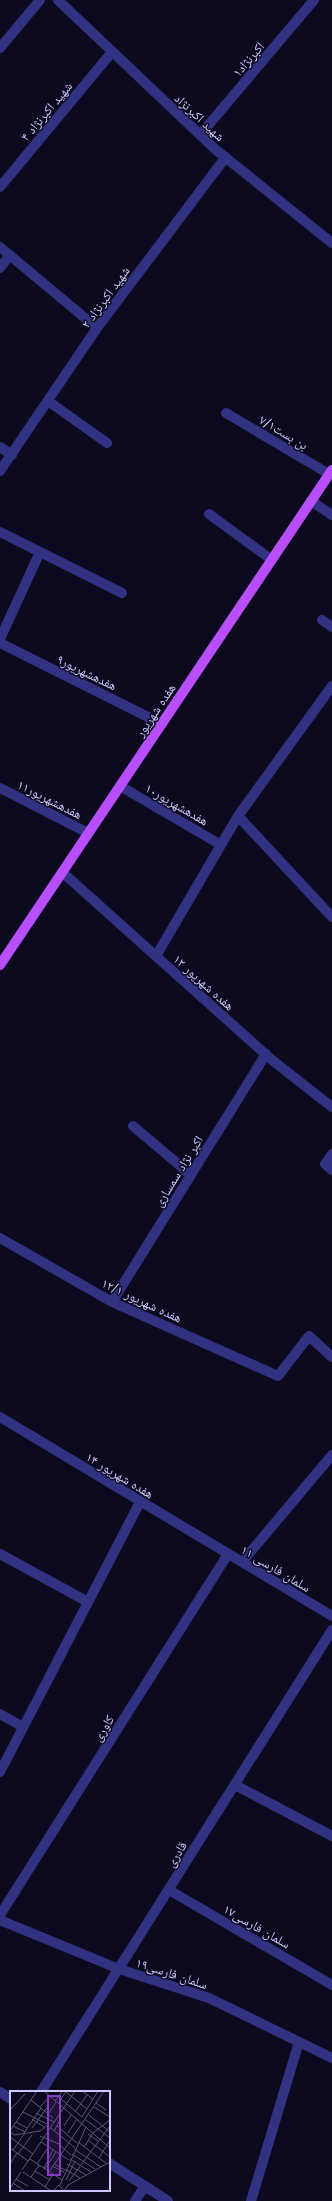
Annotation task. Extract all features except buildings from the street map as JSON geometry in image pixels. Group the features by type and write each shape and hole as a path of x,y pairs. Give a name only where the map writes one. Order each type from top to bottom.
{"main road":[{"name":"هفده شهریور","path":"0,965 331,472"}],"street":[{"path":"0,48 40,0"},
{"name":"شهید اکبرنژاد","path":"58,0 225,158 332,243"},
{"name":"اکبرنژاد۱","path":"200,135 314,0"},
{"name":"شهید اکبرنژاد ۴","path":"0,186 112,52"},
{"name":"شهید اکبرنژاد ۲","path":"0,471 97,328 225,158"},
{"path":"0,247 97,328"},
{"path":"0,268 10,256"},
{"path":"48,401 107,443"},
{"name":"بن بست۷/۱","path":"226,413 331,472"},
{"path":"0,447 12,455"},
{"path":"311,501 332,515"},
{"path":"209,514 272,560"},
{"path":"0,532 122,593"},
{"path":"0,639 40,552"},
{"path":"322,620 332,627"},
{"name":"هفدهشهریور۹","path":"0,643 162,724"},
{"path":"156,956 238,816 332,686"},
{"name":"هفدهشهریور۱۰","path":"120,786 221,845"},
{"name":"هفدهشهریور۱۱","path":"1,791 88,833"},
{"path":"238,816 332,917"},
{"name":"هفده شهریور ۱۲","path":"62,872 266,1054 332,1107"},
{"name":"اکبر نژاد سمساری","path":"112,1302 266,1054"},
{"path":"133,1126 191,1175"},
{"path":"332,1154 325,1164 332,1170"},
{"name":"هفده شهریور ۱۲/۱","path":"0,1238 112,1302 278,1376 309,1336 332,1357"},
{"name":"هفده شهریور ۱۴","path":"0,1417 228,1554"},
{"path":"242,1562 332,1455"},
{"path":"0,1772 140,1502"},
{"path":"0,1554 88,1602"},
{"name":"سلمان فارسی ۱۱","path":"228,1554 332,1616"},
{"name":"کاوری","path":"0,1915 228,1554"},
{"name":"قادری","path":"43,2091 332,1630"},
{"path":"0,1714 23,1727"},
{"path":"235,1785 332,1836"},
{"name":"سلمان فارسی۱۷","path":"169,1890 332,1985"},
{"name":"سلمان فارسی۱۹","path":"0,1920 119,1969 209,1998 332,2058"},
{"path":"251,2201 299,2042"},
{"path":"0,2092 10,2098"},
{"path":"110,2164 168,2201"},
{"path":"135,2201 145,2186"}]}
